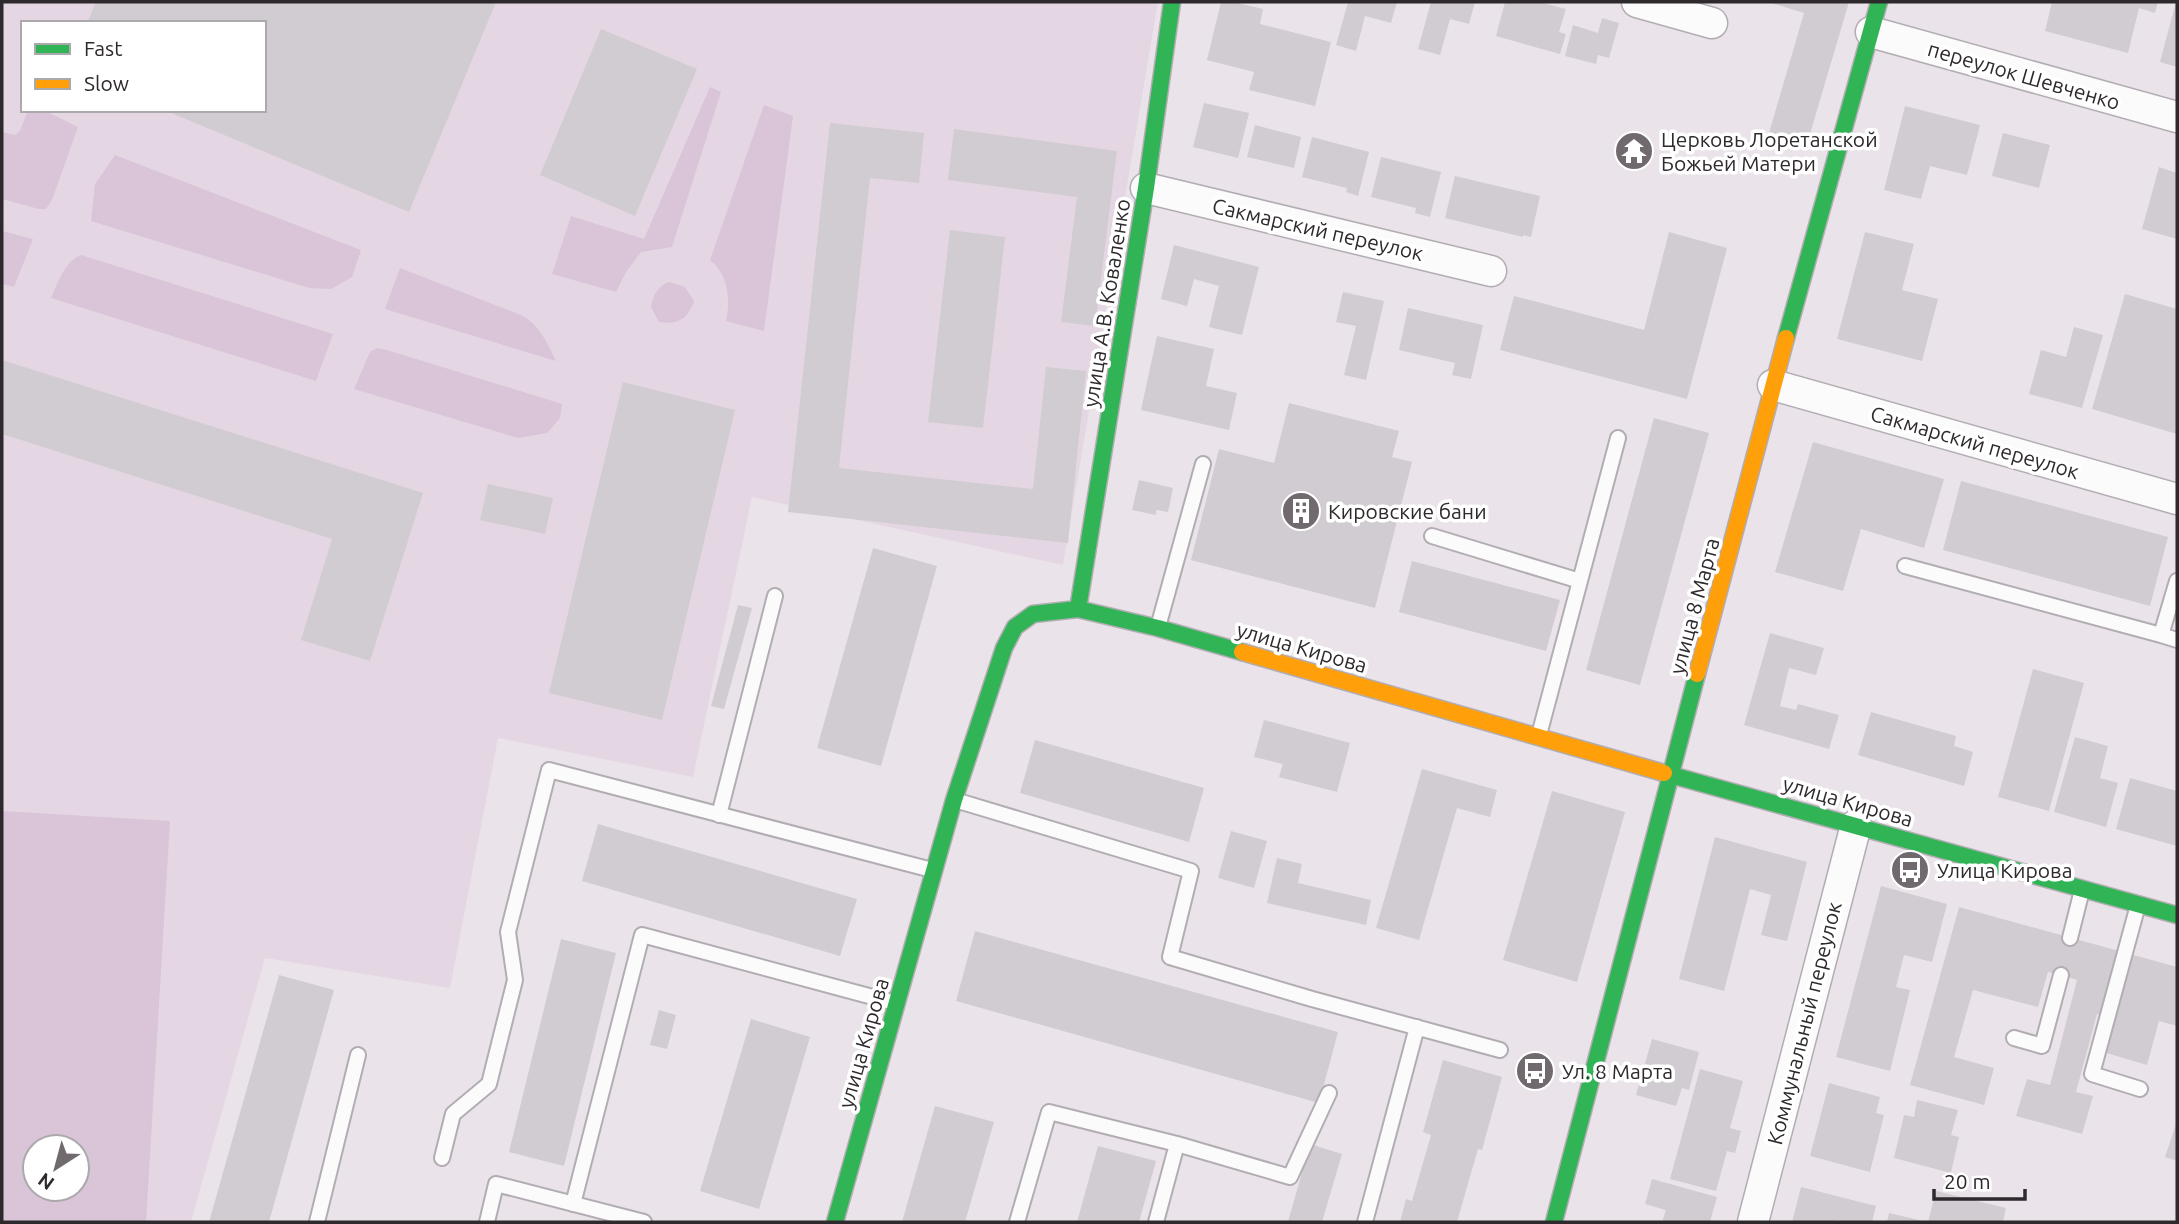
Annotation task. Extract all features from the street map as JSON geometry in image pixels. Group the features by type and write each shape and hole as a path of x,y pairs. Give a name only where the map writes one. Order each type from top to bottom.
{"main road":[{"name":"улица А.В. Коваленко","path":"1078,609 1146,188 1172,2"},
{"name":"улица 8 Марта","path":"1554,1222 1773,385 1879,2"},
{"name":"улица Кирова","path":"835,1222 933,871 1003,648 1015,627 1033,614 1078,609 1158,628 1672,775 2177,915"}],"street":[{"path":"1637,2 1712,23"},
{"name":"переулок Шевченко","path":"1871,32 2177,117"},
{"name":"Сакмарский переулок","path":"1146,188 1491,271"},
{"name":"Сакмарский переулок","path":"1773,385 2177,499"},
{"name":"Коммунальный переулок","path":"1753,1222 1856,825"}],"lane":[{"path":"1539,735 1618,438"},
{"path":"1158,628 1203,464"},
{"path":"1432,536 1580,581"},
{"path":"1905,566 2177,640"},
{"path":"2161,635 2177,581"},
{"path":"719,815 775,596"},
{"path":"442,1157 453,1114 489,1084 515,980 508,932 549,771 933,871"},
{"path":"954,800 1191,871 1171,957 1500,1050"},
{"path":"2070,937 2082,889"},
{"path":"2139,904 2092,1074 2140,1088"},
{"path":"573,1204 642,935 896,1004"},
{"path":"2014,1038 2042,1046 2061,975"},
{"path":"1365,1222 1418,1027"},
{"path":"317,1222 358,1055"},
{"path":"1017,1222 1049,1112 1177,1144 1290,1177 1329,1093"},
{"path":"1156,1222 1177,1144"},
{"path":"487,1222 496,1184 644,1222"}],"shaded area":[{"path":"2,2 1158,2 1063,565 752,497 693,777 498,738 450,988 265,958 191,1222 2,1222"},
{"path":"710,87 721,92 672,247 641,252 626,272 616,292 552,274 571,216 644,239"},
{"path":"764,105 793,116 764,331 726,321 727,288 721,272 710,260"},
{"path":"27,112 47,112 78,127 52,200 46,209 2,199 2,132 15,135 20,131"},
{"path":"115,155 361,250 352,277 331,289 309,288 91,221 95,184"},
{"path":"2,231 33,239 14,287 2,284"},
{"path":"81,255 333,334 316,381 51,298 66,268"},
{"path":"400,268 521,315 538,329 556,361 385,309"},
{"path":"669,282 685,287 694,301 689,312 681,319 672,323 659,322 651,307 654,295"},
{"path":"377,348 562,404 560,418 547,433 518,438 354,389 370,352"},
{"path":"2,811 170,821 146,1222 2,1222"}],"building":[{"path":"96,2 496,2 409,212 169,112 266,112 266,21 88,21"},
{"path":"1221,2 1263,9 1260,24 1331,42 1315,106 1249,90 1254,72 1207,60"},
{"path":"1348,2 1397,2 1391,23 1365,16 1356,51 1336,45"},
{"path":"1431,2 1475,2 1469,24 1450,19 1440,55 1418,49"},
{"path":"1505,2 1539,2 1566,9 1559,32 1566,34 1560,54 1496,36"},
{"path":"1768,2 1849,2 1807,144 1769,133 1804,13"},
{"path":"2052,2 2158,2 2155,13 2139,8 2128,53 2045,31"},
{"path":"2177,2 2177,67 2160,62"},
{"path":"1602,18 1619,23 1609,58 1598,55 1596,64 1565,56 1573,25 1598,33"},
{"path":"601,29 697,69 635,216 540,175"},
{"path":"1204,103 1249,113 1238,158 1193,147"},
{"path":"1905,106 1980,125 1967,175 1930,166 1921,199 1884,190"},
{"path":"830,123 924,133 919,183 870,178 839,468 1033,489 1046,367 1086,371 1068,543 788,512"},
{"path":"1255,125 1301,137 1294,168 1247,157"},
{"path":"954,129 1117,151 1095,326 1061,322 1077,197 948,180"},
{"path":"2003,133 2050,145 2039,188 1992,176"},
{"path":"1312,137 1369,152 1358,196 1346,192 1347,188 1302,177"},
{"path":"1381,157 1441,172 1430,217 1415,213 1416,208 1371,197"},
{"path":"2159,167 2177,173 2177,239 2142,229"},
{"path":"1455,176 1540,196 1531,237 1445,218"},
{"path":"950,230 1005,237 983,428 928,422"},
{"path":"1669,232 1727,248 1687,399 1500,350 1514,296 1644,330"},
{"path":"1865,232 1914,244 1902,290 1938,299 1922,361 1837,339"},
{"path":"1174,245 1259,267 1242,335 1209,327 1219,286 1194,279 1187,306 1161,299"},
{"path":"1343,292 1384,301 1366,380 1344,375 1356,326 1336,322"},
{"path":"2125,294 2177,309 2177,434 2092,409"},
{"path":"1408,308 1483,325 1471,379 1452,375 1455,363 1399,350"},
{"path":"2074,327 2103,335 2082,408 2029,394 2041,350 2066,357"},
{"path":"1157,336 1214,349 1206,386 1237,393 1229,430 1141,410"},
{"path":"2,360 423,493 370,661 301,640 332,539 2,434"},
{"path":"623,382 735,410 662,720 549,693"},
{"name":"Кировские бани","path":"1289,403 1399,431 1392,457 1412,462 1375,608 1191,560 1219,449 1274,463"},
{"path":"1654,418 1709,433 1640,685 1586,670"},
{"path":"1813,442 1944,479 1924,548 1861,529 1843,591 1775,572"},
{"path":"1139,480 1173,488 1168,512 1156,510 1156,515 1132,510"},
{"path":"1961,481 2168,537 2150,606 1943,550"},
{"path":"488,484 553,498 545,534 480,520"},
{"path":"873,548 937,566 881,766 817,748"},
{"path":"1412,561 1560,600 1546,651 1399,612"},
{"path":"738,605 752,608 724,709 711,706"},
{"path":"1770,633 1824,648 1816,675 1789,668 1780,706 1796,710 1798,704 1839,715 1829,749 1744,725"},
{"path":"2033,669 2084,683 2049,811 1998,797"},
{"path":"1871,712 1956,736 1954,746 1973,752 1964,786 1858,755"},
{"path":"1264,720 1350,743 1337,792 1279,777 1283,764 1254,757"},
{"path":"2075,737 2108,746 2100,778 2118,783 2106,827 2054,812"},
{"path":"1035,740 1204,788 1189,842 1020,793"},
{"path":"1422,769 1497,790 1490,817 1457,808 1419,940 1376,928"},
{"path":"2130,778 2177,791 2177,846 2116,829"},
{"path":"1552,791 1625,812 1577,982 1503,960"},
{"path":"598,824 857,899 840,956 582,881"},
{"path":"1231,831 1267,841 1254,888 1218,878"},
{"path":"1715,837 1807,862 1787,941 1761,935 1771,895 1750,889 1724,991 1679,979"},
{"path":"1277,858 1302,864 1298,883 1371,900 1366,925 1267,903"},
{"path":"1881,886 1947,904 1932,962 1904,955 1896,987 1910,990 1890,1071 1836,1057"},
{"path":"1959,907 2119,951 2101,1015 2097,1014 2076,1092 2093,1096 2082,1134 2016,1116 2027,1079 2050,1085 2077,980 2061,975 2048,972 2038,1007 1973,990 1954,1057 1994,1068 1984,1105 1910,1085"},
{"path":"975,931 1338,1032 1319,1103 956,1001"},
{"path":"561,939 616,953 564,1166 509,1152"},
{"path":"2130,954 2177,967 2177,1026 2159,1021 2147,1065 2103,1052"},
{"path":"279,975 334,990 269,1222 209,1222"},
{"path":"659,1010 676,1015 667,1049 650,1045"},
{"path":"751,1019 810,1037 759,1209 700,1191"},
{"path":"1652,1039 1699,1052 1689,1090 1682,1088 1676,1106 1636,1095"},
{"path":"1443,1060 1502,1077 1482,1150 1478,1149 1457,1222 1400,1222 1406,1199 1412,1201 1431,1135 1423,1132"},
{"path":"1700,1069 1743,1081 1730,1128 1741,1131 1735,1153 1727,1151 1716,1191 1670,1179"},
{"path":"1829,1083 1880,1097 1876,1113 1884,1115 1870,1172 1810,1156"},
{"path":"1917,1100 1958,1110 1951,1135 1959,1137 1951,1173 1894,1158 1904,1115 1914,1117"},
{"path":"935,1106 994,1122 965,1222 902,1222"},
{"path":"2177,1121 2177,1161 2165,1157"},
{"path":"1310,1144 1342,1154 1322,1222 1288,1222"},
{"path":"1098,1146 1156,1161 1139,1222 1077,1222"},
{"path":"1652,1179 1717,1197 1710,1222 1662,1222 1666,1210 1645,1204"},
{"path":"1801,1187 1876,1206 1872,1222 1792,1222"},
{"path":"1936,1191 2006,1208 2003,1222 1928,1222"},
{"path":"1889,1213 1923,1221 1923,1222 1887,1222"}],"traffic: fast":[{"path":"1078,609 1146,188 1172,2"},
{"path":"1786,338 1879,2"},
{"path":"835,1222 954,800 1004,648 1015,627 1033,614 1078,609 1242,652"},
{"path":"1554,1222 1697,674"},
{"path":"1664,773 2177,915"}],"traffic: slow":[{"path":"1697,674 1786,338"},
{"path":"1242,652 1664,773"}],"place":[{"name":"Церковь Лоретанской Божьей Матери","path":"1634,151"},
{"name":"Кировские бани","path":"1301,511"},
{"name":"Улица Кирова","path":"1910,870"},
{"name":"Ул. 8 Марта","path":"1535,1071"}]}
